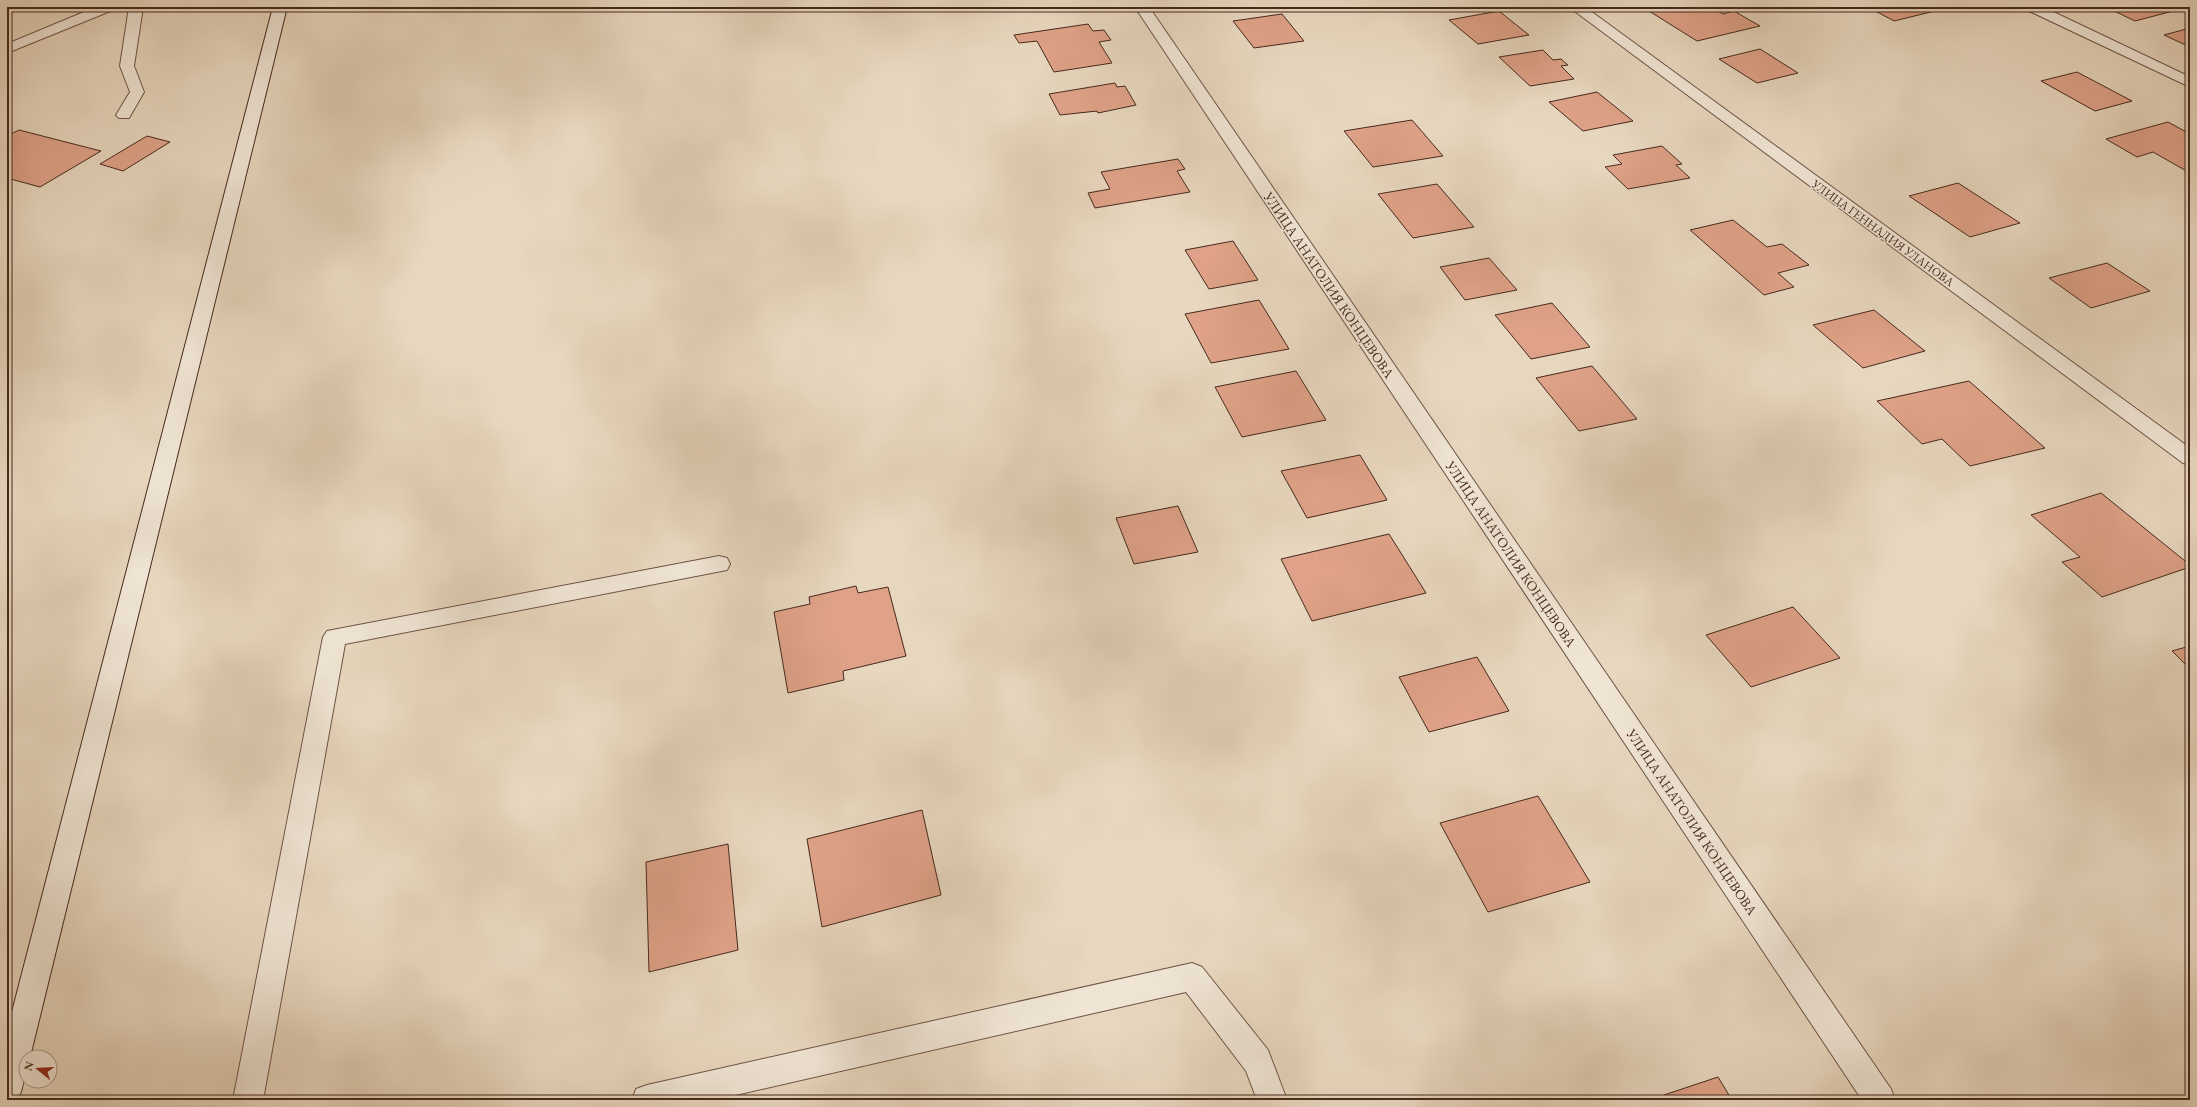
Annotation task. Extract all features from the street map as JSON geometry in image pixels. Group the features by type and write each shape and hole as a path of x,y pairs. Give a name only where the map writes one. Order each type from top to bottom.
{"street":[{"path":"7,10 12,7"},
{"path":"7,49 108,7"},
{"path":"124,115 137,92 127,66 136,7"},
{"path":"7,1088 280,7"},
{"name":"УЛИЦА АНАТОЛИЯ КОНЦЕВОВА","path":"1142,7 1880,1100"},
{"name":"УЛИЦА ГЕННАДИЯ УЛАНОВА","path":"1576,7 2190,458"},
{"path":"2032,7 2190,83"},
{"path":"248,1100 335,638 719,564"},
{"path":"647,1100 1192,978 1257,1061 1272,1100"}],"building":[{"path":"1666,7 1712,7 1723,14 1734,11 1760,26 1697,41 1649,11"},
{"path":"1868,7 1933,7 1939,10 1894,21"},
{"path":"2106,7 2172,7 2177,10 2135,21"},
{"path":"1499,11 1529,35 1478,44 1449,20"},
{"path":"1282,14 1304,41 1254,48 1233,21"},
{"path":"1088,24 1093,31 1104,30 1111,40 1099,42 1112,63 1054,72 1037,41 1019,43 1014,35"},
{"path":"2190,28 2190,47 2164,35"},
{"path":"1760,49 1798,73 1757,83 1719,59"},
{"path":"1543,50 1553,60 1561,59 1568,65 1561,66 1574,79 1530,86 1499,57"},
{"path":"2077,72 2132,101 2095,111 2041,81"},
{"path":"1115,83 1117,87 1125,86 1136,105 1098,113 1097,111 1060,115 1049,94"},
{"path":"1597,92 1633,121 1583,131 1549,102"},
{"path":"1412,120 1443,156 1373,167 1344,131"},
{"path":"2168,122 2190,134 2190,173 2153,152 2137,157 2106,139"},
{"path":"19,130 101,151 40,187 7,178 7,136"},
{"path":"147,136 170,142 123,171 100,164"},
{"path":"1662,146 1682,164 1676,165 1690,178 1628,189 1605,167 1622,164 1613,155"},
{"path":"1178,159 1185,169 1177,171 1190,192 1095,208 1088,193 1110,189 1101,172"},
{"path":"1958,183 2020,223 1970,237 1909,196"},
{"path":"1437,184 1474,227 1413,238 1378,194"},
{"path":"1733,220 1767,247 1782,244 1809,265 1778,273 1794,287 1764,295 1690,230"},
{"path":"1233,241 1258,280 1209,289 1185,250"},
{"path":"1489,258 1517,290 1465,300 1440,267"},
{"path":"2107,263 2150,291 2091,308 2049,278"},
{"path":"1259,300 1289,349 1211,363 1185,314"},
{"path":"1552,303 1590,347 1531,359 1495,315"},
{"path":"1874,310 1925,351 1863,368 1813,325"},
{"path":"1592,366 1637,419 1579,431 1536,378"},
{"path":"1296,371 1326,420 1242,437 1215,387"},
{"path":"1969,381 2045,448 1970,466 1942,439 1922,444 1877,401"},
{"path":"1360,455 1387,500 1307,518 1281,471"},
{"path":"2101,493 2190,565 2190,567 2102,597 2062,562 2080,557 2031,515"},
{"path":"1178,506 1198,552 1134,564 1116,518"},
{"path":"1389,534 1426,593 1312,621 1281,559"},
{"path":"856,586 858,593 888,587 906,656 843,671 844,680 788,693 774,612 810,604 809,597"},
{"path":"1793,607 1840,658 1751,687 1706,635"},
{"path":"2190,646 2190,669 2172,651"},
{"path":"1477,657 1509,711 1429,732 1399,677"},
{"path":"1538,796 1590,882 1488,912 1440,823"},
{"path":"922,810 941,895 822,927 807,839"},
{"path":"728,844 738,950 649,972 646,862"},
{"path":"1718,1077 1732,1100 1649,1100"}]}
